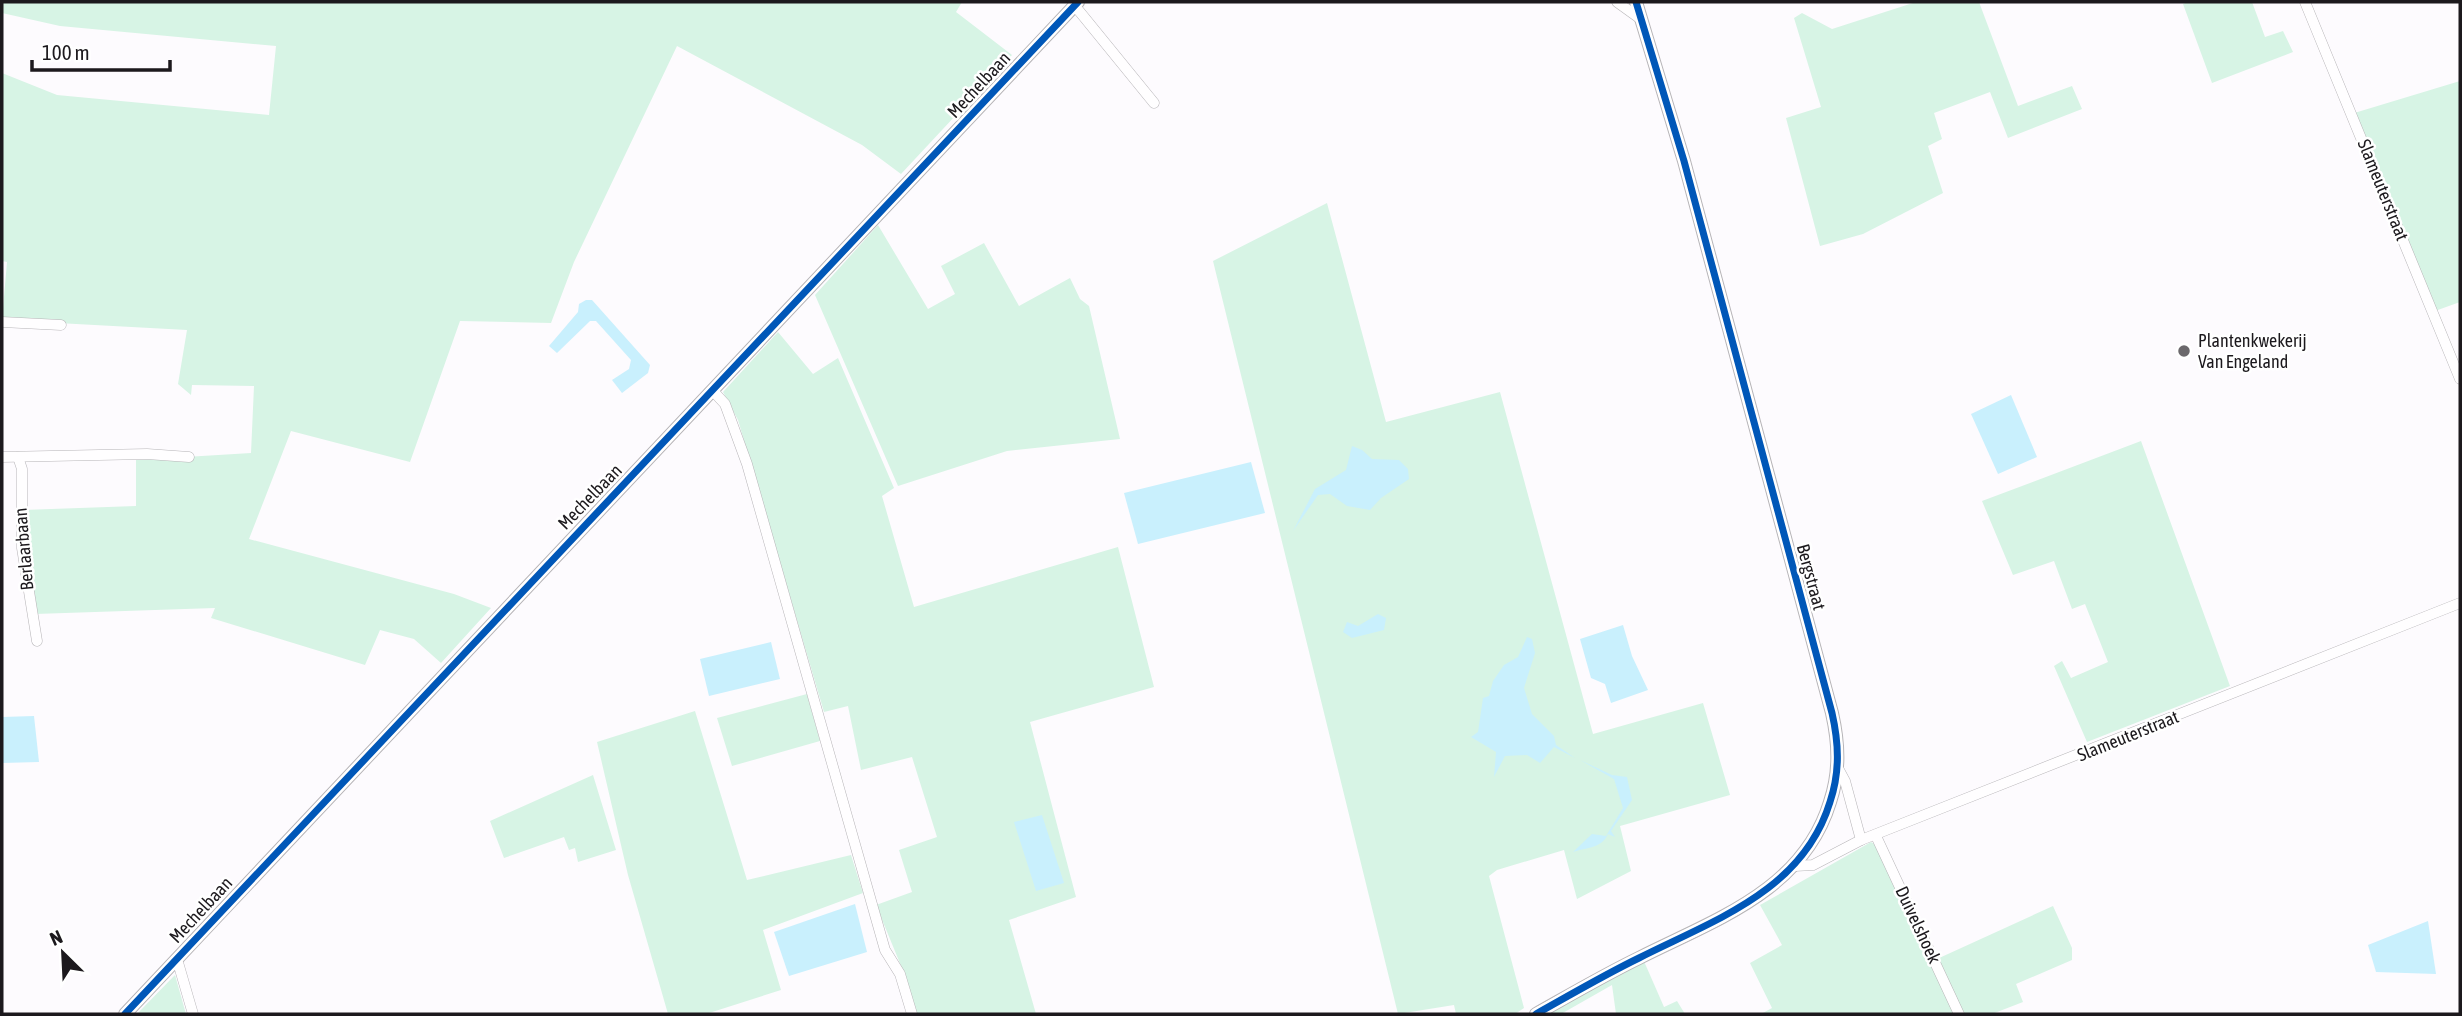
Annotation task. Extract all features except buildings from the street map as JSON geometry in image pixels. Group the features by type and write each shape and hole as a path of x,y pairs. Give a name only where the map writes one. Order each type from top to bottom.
{"street":[{"path":"1617,2 1642,20"},
{"name":"Bergstraat","path":"1536,1014 1637,958 1747,904 1795,866 1821,828 1838,768 1837,735 1832,713 1684,161 1636,2"},
{"name":"Slameuterstraat","path":"2305,2 2460,379"},
{"name":"Mechelbaan","path":"125,1014 1076,4 1154,103"},
{"path":"2,322 61,325"},
{"path":"713,391 725,404 747,464 886,950 900,974 912,1014"},
{"path":"2,457 147,454 189,457"},
{"name":"Berlaarbaan","path":"18,457 22,469 22,548 37,640"},
{"name":"Slameuterstraat","path":"1795,866 1813,865 1861,840 2460,603"},
{"path":"1838,768 1845,781 1861,840"},
{"name":"Duivelshoek","path":"1876,836 1959,1014"},
{"path":"177,959 193,1014"}],"green space":[{"path":"2,2 962,2 956,12 1012,55 901,174 862,145 677,46 574,262 551,323 460,321 410,462 291,431 249,539 454,594 491,608 441,663 414,639 380,630 365,665 211,618 215,608 35,614 23,510 136,506 136,460 251,453 254,386 192,385 191,395 178,384 187,330 2,320 7,262 2,261 2,73 57,95 269,115 276,46 60,26 2,13"},
{"path":"1916,2 1979,2 2018,106 2072,86 2082,109 2008,138 1990,92 1934,113 1942,139 1928,146 1943,193 1863,234 1820,246 1786,118 1821,107 1794,18 1802,13 1832,29"},
{"path":"2252,2 2265,37 2283,31 2293,52 2212,83 2183,4"},
{"path":"2460,81 2460,302 2435,311 2351,114"},
{"path":"1327,203 1386,422 1500,392 1593,734 1703,703 1730,795 1620,826 1631,871 1577,899 1564,850 1497,870 1489,876 1524,1008 1515,1014 1456,1014 1454,1005 1398,1014 1213,261"},
{"path":"878,225 928,309 955,294 941,266 984,243 1019,306 1070,278 1080,299 1089,306 1120,439 1007,451 898,486 815,295"},
{"path":"778,332 813,374 838,358 894,488 882,496 914,607 1118,547 1154,687 1030,722 1076,897 1009,920 1036,1014 917,1014 906,978 876,905 912,892 899,850 937,837 912,757 861,770 848,706 824,712 738,420 723,392"},
{"path":"2141,441 2230,686 2087,742 2054,666 2062,661 2071,678 2108,662 2085,604 2072,609 2054,561 2013,575 1982,501"},
{"path":"807,694 820,741 732,766 717,718"},
{"path":"695,711 747,880 851,855 863,893 763,930 781,990 706,1014 668,1014 628,875 597,742"},
{"path":"593,775 616,850 578,862 575,848 569,850 564,837 504,858 490,821"},
{"path":"1871,842 1876,845 1954,1014 1761,1014 1772,1008 1750,963 1782,945 1760,905"},
{"path":"2053,906 2072,948 2072,960 2016,984 2023,1002 1992,1014 1964,1014 1937,959"},
{"path":"1643,959 1664,1007 1677,1001 1685,1014 1616,1014 1612,985 1561,1014 1540,1014"},
{"path":"175,975 186,1014 137,1014"}],"water":[{"path":"592,300 650,365 648,373 622,393 612,380 629,369 631,360 596,321 590,321 557,353 549,346 578,312 579,304"},
{"path":"2011,395 2037,457 1998,474 1971,414"},
{"path":"1352,446 1372,459 1399,460 1408,469 1409,479 1381,498 1370,510 1347,506 1330,494 1318,495 1293,531 1315,489 1346,470"},
{"path":"1251,462 1265,513 1138,544 1124,493"},
{"path":"1378,614 1386,618 1384,630 1352,638 1343,632 1347,622 1358,626"},
{"path":"1623,625 1632,656 1648,690 1611,703 1605,684 1591,678 1580,639"},
{"path":"1527,637 1532,639 1535,653 1524,688 1532,714 1554,736 1556,745 1575,758 1554,747 1540,763 1527,755 1505,756 1494,777 1496,752 1471,737 1478,732 1483,698 1489,696 1493,681 1504,665 1518,657"},
{"path":"771,642 780,679 709,696 700,659"},
{"path":"34,716 39,762 2,763 2,717"},
{"path":"1580,760 1612,775 1627,777 1632,800 1611,831 1615,837 1608,834 1598,845 1573,852 1592,834 1606,836 1623,808 1614,779"},
{"path":"1042,815 1064,883 1036,891 1014,822"},
{"path":"855,904 867,952 789,976 774,932"},
{"path":"2428,921 2436,974 2376,972 2368,945"}],"cycle path":[{"path":"125,1014 1078,2"},
{"path":"1536,1014 1613,971 1725,915 1777,880 1799,859 1817,833 1830,802 1837,769 1832,713 1684,161 1636,2"}],"place":[{"name":"Plantenkwekerij Van Engeland","path":"2184,351"}]}
